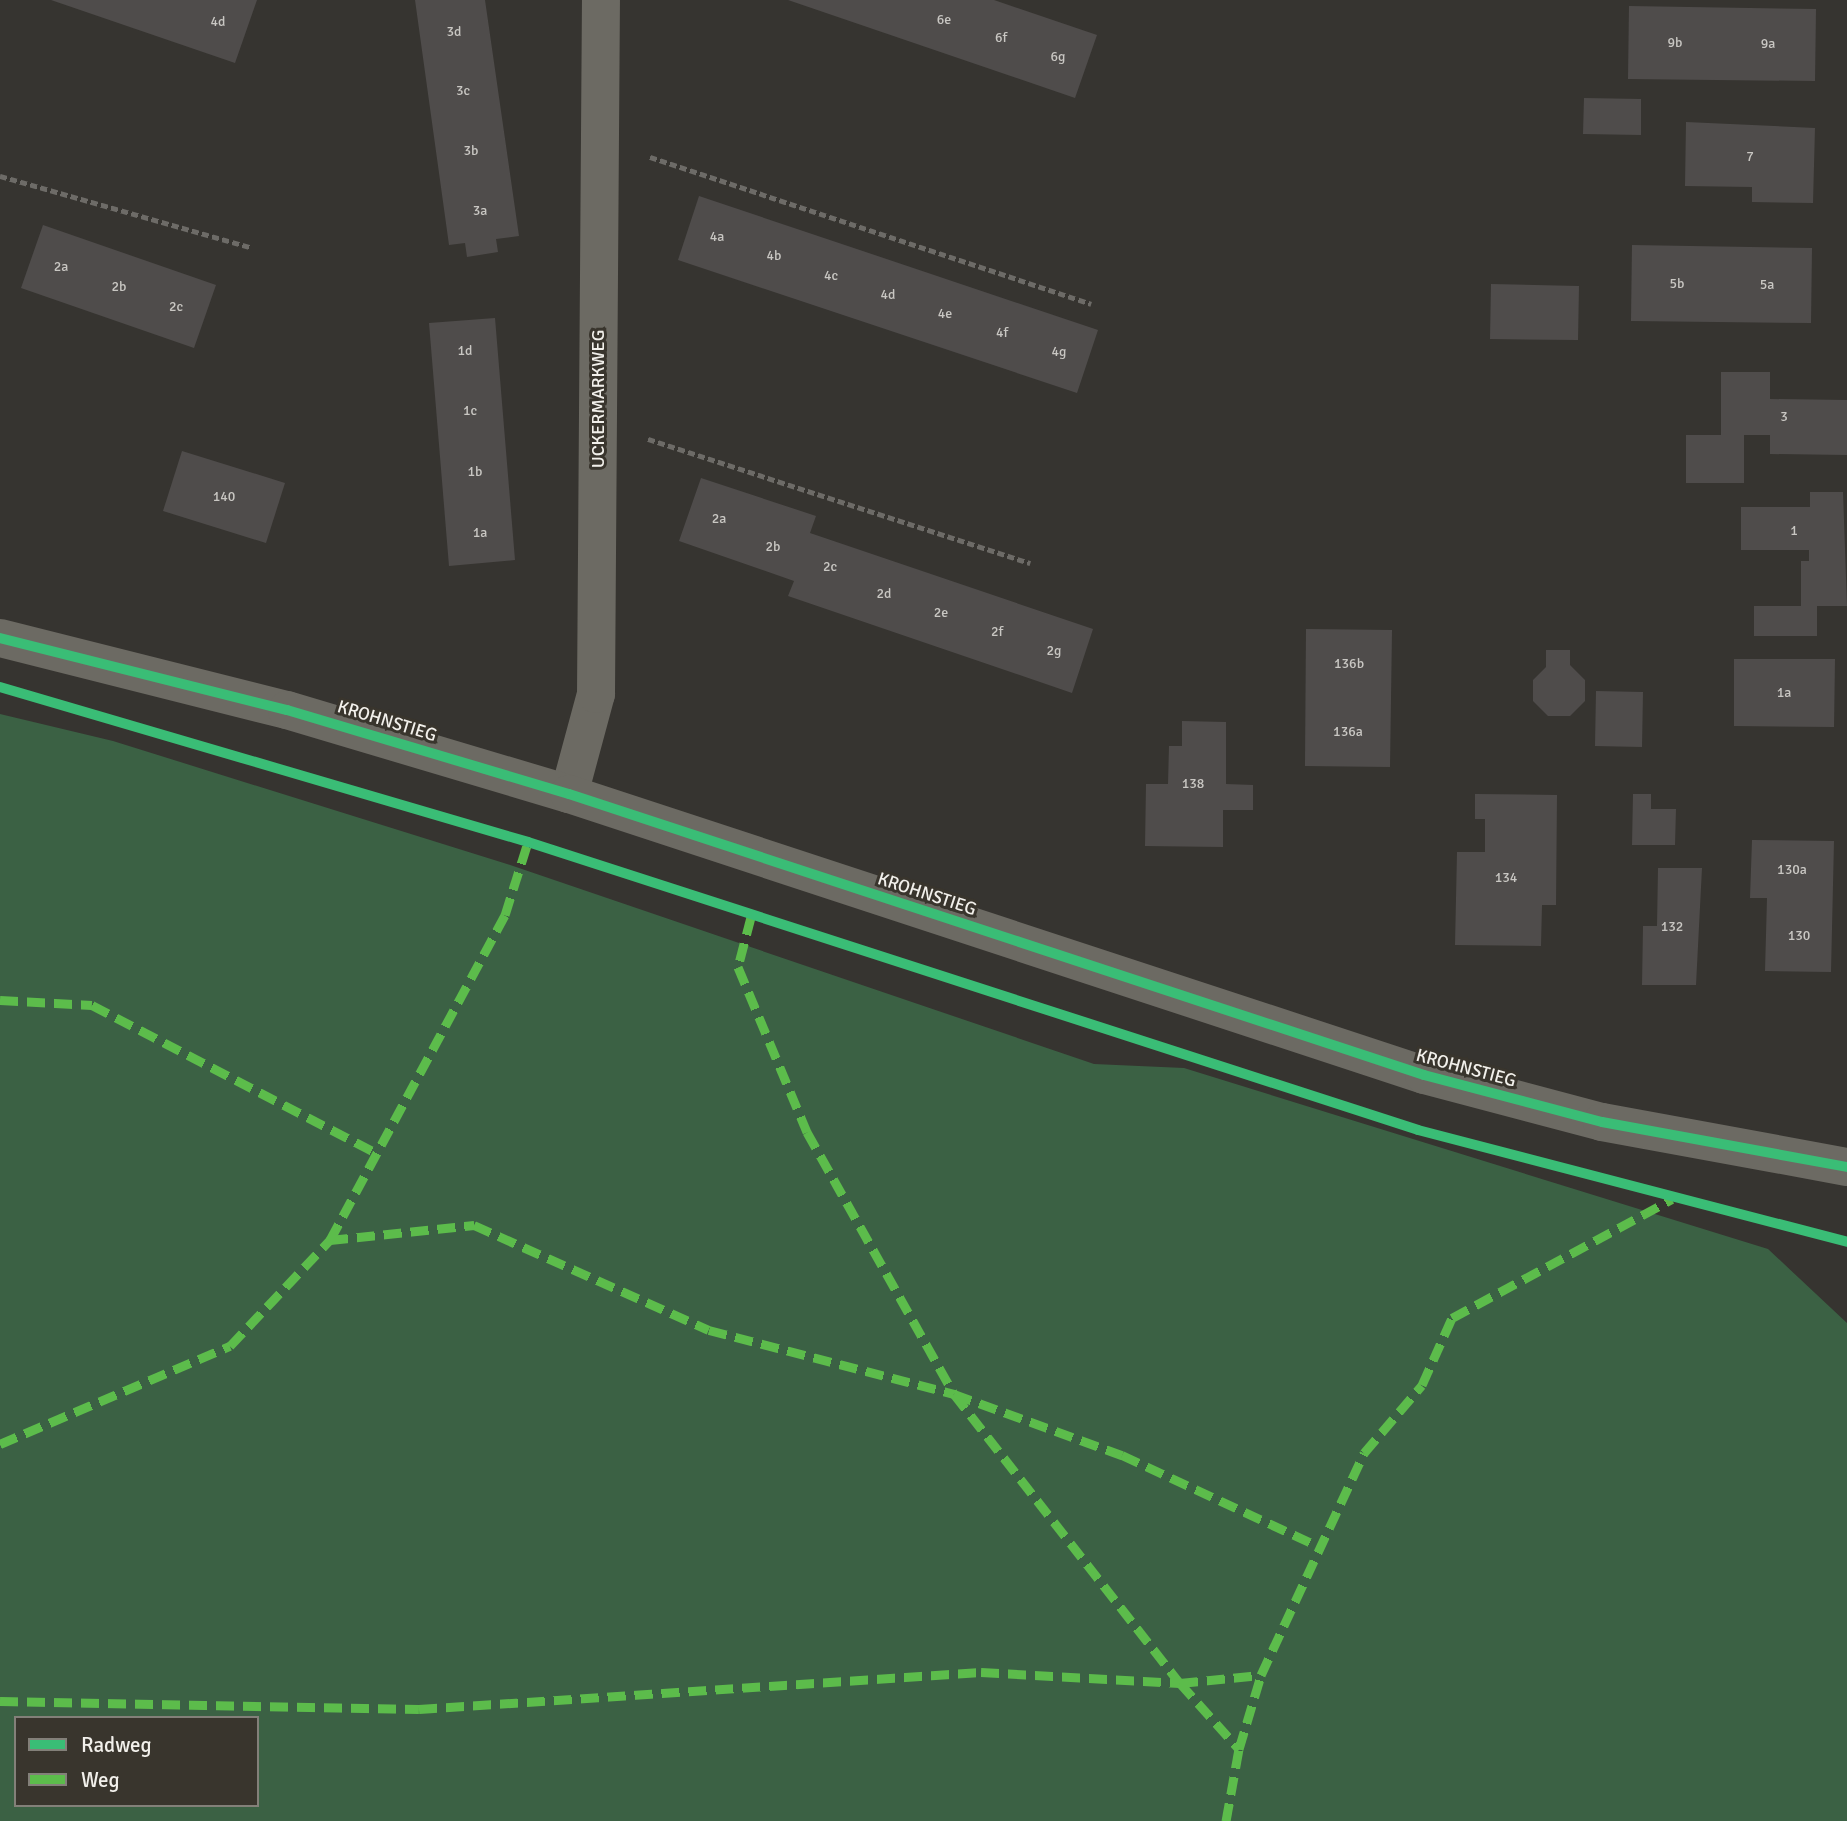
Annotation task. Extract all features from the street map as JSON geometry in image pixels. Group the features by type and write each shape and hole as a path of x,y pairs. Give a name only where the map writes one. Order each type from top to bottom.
{"main road":[{"name":"UCKERMARKWEG","path":"569,794 596,694 601,0"},
{"name":"KROHNSTIEG","path":"0,638 287,710 569,794 1424,1076 1602,1122 1847,1167"}],"path":[{"path":"600,140 1091,304"},
{"path":"0,176 250,247"},
{"path":"598,423 1030,563"}],"green space":[{"path":"0,714 113,741 507,864 1094,1064 1184,1068 1768,1249 1847,1323 1847,1821 0,1821"}],"building":[{"path":"51,0 257,0 235,63"},
{"path":"415,0 485,0 519,236 496,239 498,252 467,257 465,243 449,245"},
{"path":"788,0 994,0 1097,35 1075,98"},
{"path":"1629,6 1816,9 1815,81 1628,79"},
{"path":"1584,98 1641,99 1641,135 1583,134"},
{"path":"1686,122 1815,128 1813,203 1752,202 1752,187 1685,186"},
{"path":"699,196 1098,330 1077,393 678,260"},
{"path":"43,225 216,285 194,348 21,288"},
{"path":"1632,245 1812,248 1811,323 1631,321"},
{"path":"1491,284 1579,286 1578,340 1490,339"},
{"path":"495,318 515,560 449,566 429,323"},
{"path":"1721,372 1770,372 1770,399 1847,400 1847,455 1770,454 1770,435 1744,435 1744,483 1686,483 1686,435 1721,435"},
{"path":"182,451 285,483 266,543 163,511"},
{"path":"701,478 816,516 810,533 1093,629 1072,693 788,596 794,581 679,541"},
{"path":"1810,492 1843,492 1847,606 1817,606 1817,636 1754,636 1754,606 1801,606 1801,561 1809,561 1809,550 1741,550 1741,507 1810,507"},
{"path":"1306,629 1392,630 1390,767 1305,766"},
{"path":"1546,650 1570,650 1570,665 1585,680 1585,701 1570,716 1548,716 1533,701 1533,680 1546,667"},
{"path":"1734,659 1835,659 1834,727 1734,726"},
{"path":"1596,691 1643,692 1642,747 1595,746"},
{"path":"1182,721 1226,722 1226,784 1253,785 1253,810 1223,810 1223,847 1145,846 1146,784 1168,784 1169,746 1182,746"},
{"path":"1475,794 1557,795 1556,905 1542,905 1541,946 1455,945 1457,852 1485,852 1485,819 1475,819"},
{"path":"1633,794 1651,794 1651,809 1676,809 1675,845 1632,845"},
{"path":"1752,840 1834,841 1831,972 1765,971 1767,898 1750,898"},
{"path":"1658,868 1702,868 1696,985 1642,985 1643,926 1657,926"}],"marked path":[{"path":"0,1444 230,1346 330,1240 505,915 528,842"},
{"path":"751,917 738,967 807,1132 954,1394 1180,1683 1239,1749"},
{"path":"0,1000 92,1005 374,1152"},
{"path":"1226,1821 1239,1749 1261,1675 1364,1453 1422,1385 1452,1318 1672,1199"},
{"path":"330,1240 474,1225 709,1330 954,1394 1122,1455 1320,1547"},
{"path":"0,1701 419,1709 981,1672 1180,1683 1261,1675"}],"cycle path":[{"path":"0,638 287,710 569,794 1424,1075 1602,1122 1847,1167"},
{"path":"0,687 528,842 1418,1130 1847,1242"}]}
